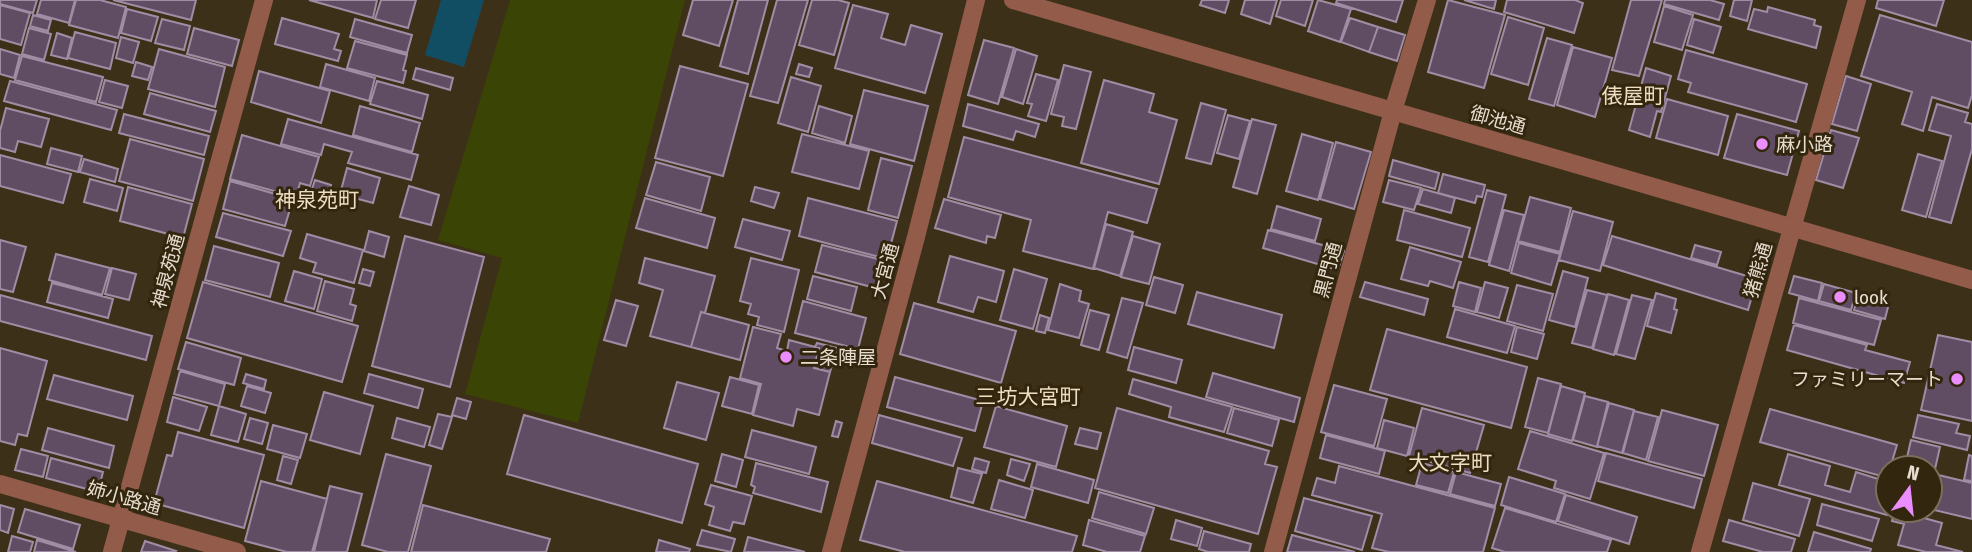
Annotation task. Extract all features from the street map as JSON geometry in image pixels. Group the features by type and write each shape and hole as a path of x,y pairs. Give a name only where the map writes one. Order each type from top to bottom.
{"street":[{"name":"神泉苑通","path":"112,552 264,0"},
{"name":"大宮通","path":"831,552 916,237 976,0"},
{"name":"御池通","path":"1013,0 1972,280"},
{"name":"黒門通","path":"1273,552 1393,111 1427,0"},
{"name":"猪熊通","path":"1700,552 1857,0"},
{"name":"姉小路通","path":"0,484 237,552"}],"green space":[{"path":"510,0 685,0 578,423 465,394 502,258 438,240"}],"water":[{"path":"441,0 484,0 464,67 425,55"}],"building":[{"path":"0,0 37,0 33,13 0,4"},
{"path":"41,0 75,0 69,23 37,14"},
{"path":"76,0 100,0 126,7 118,38 69,25"},
{"path":"113,0 196,0 191,20"},
{"path":"309,0 377,0 373,18"},
{"path":"381,0 416,0 408,28 375,19"},
{"path":"693,0 733,0 719,46 683,35"},
{"path":"738,0 768,0 748,74 720,66"},
{"path":"777,0 808,0 778,103 750,96"},
{"path":"812,0 838,0 849,3 834,55 799,45"},
{"path":"1202,0 1229,0 1225,13 1200,5"},
{"path":"1245,0 1277,0 1270,24 1241,14"},
{"path":"1281,0 1313,0 1305,26 1276,16"},
{"path":"1318,0 1351,9 1340,42 1308,31"},
{"path":"1337,0 1403,0 1396,22 1336,3"},
{"path":"1448,0 1505,15 1484,88 1428,72"},
{"path":"1464,0 1496,0 1494,9"},
{"path":"1507,0 1575,0 1583,3 1574,33 1504,12"},
{"path":"1631,0 1662,0 1639,76 1612,70"},
{"path":"1665,0 1710,0 1724,4 1719,20 1664,4"},
{"path":"1734,0 1752,0 1747,21 1730,16"},
{"path":"1878,0 1944,0 1936,26 1876,8"},
{"path":"0,5 30,13 21,45 0,39"},
{"path":"853,5 888,14 881,38 905,45 911,25 942,34 925,93 835,68"},
{"path":"1664,6 1693,15 1682,50 1654,42"},
{"path":"1768,7 1815,20 1814,25 1821,27 1816,48 1748,29 1754,9 1767,12"},
{"path":"127,9 158,17 151,41 121,33"},
{"path":"33,15 51,20 48,31 30,26"},
{"path":"1880,15 1972,42 1972,95 1968,108 1932,97 1923,131 1902,124 1912,92 1861,76"},
{"path":"1508,17 1544,28 1528,85 1491,74"},
{"path":"282,18 339,34 334,49 341,51 338,61 275,44"},
{"path":"1350,18 1378,27 1369,52 1341,42"},
{"path":"162,19 190,26 184,50 155,43"},
{"path":"355,19 412,35 407,53 350,37"},
{"path":"1694,19 1721,27 1713,53 1687,45"},
{"path":"1378,27 1405,35 1397,61 1369,52"},
{"path":"29,28 51,34 44,60 22,54"},
{"path":"194,28 239,40 232,66 187,54"},
{"path":"75,32 116,43 110,69 68,58"},
{"path":"57,33 72,38 67,59 51,55"},
{"path":"121,37 139,42 133,63 116,58"},
{"path":"1547,38 1572,45 1554,106 1529,99"},
{"path":"984,40 1014,48 998,104 968,95"},
{"path":"355,41 407,55 403,83 347,68"},
{"path":"1573,47 1612,58 1595,117 1557,105"},
{"path":"0,49 20,55 14,78 0,74"},
{"path":"159,49 225,67 215,107 148,89"},
{"path":"1016,49 1037,56 1023,104 1002,97"},
{"path":"1686,50 1807,84 1796,122 1688,92 1691,83 1678,79"},
{"path":"22,56 103,77 96,102 15,80"},
{"path":"136,62 152,67 148,80 132,76"},
{"path":"326,64 375,78 369,101 320,87"},
{"path":"799,64 812,68 809,77 796,74"},
{"path":"1064,65 1091,72 1076,129 1062,126 1064,117 1051,114"},
{"path":"680,66 748,84 723,176 655,158"},
{"path":"416,68 453,78 450,90 413,79"},
{"path":"1646,68 1671,76 1661,112 1657,111 1650,137 1629,130"},
{"path":"259,71 330,91 321,123 251,102"},
{"path":"1036,74 1058,80 1046,121 1028,116 1032,104 1027,103"},
{"path":"1846,76 1871,84 1857,131 1832,124"},
{"path":"791,77 821,86 808,132 778,123"},
{"path":"105,80 128,86 122,108 99,102"},
{"path":"1104,80 1154,94 1149,112 1177,120 1159,184 1081,163"},
{"path":"10,81 117,110 111,130 4,101"},
{"path":"377,81 428,95 422,119 370,104"},
{"path":"864,90 928,106 914,161 850,144"},
{"path":"150,93 216,111 210,132 144,114"},
{"path":"1667,99 1728,116 1718,155 1656,138"},
{"path":"1201,103 1226,110 1211,164 1186,158"},
{"path":"968,104 1039,124 1035,137 1016,131 1013,140 963,126"},
{"path":"1937,104 1968,113 1965,122 1972,124 1972,149 1951,223 1929,217 1951,136 1929,130"},
{"path":"360,106 420,123 412,152 353,135"},
{"path":"819,106 852,116 845,143 812,133"},
{"path":"6,108 49,119 41,147 18,141 15,152 0,148 0,131"},
{"path":"124,114 209,136 204,155 119,133"},
{"name":"麻小路","path":"1737,114 1799,131 1787,175 1724,158"},
{"path":"1228,115 1250,121 1239,159 1217,153"},
{"path":"288,119 418,155 411,180 348,163 352,152 324,144 321,155 281,144"},
{"path":"1252,119 1276,125 1257,194 1233,187"},
{"path":"1831,130 1859,138 1843,188 1816,180"},
{"path":"802,134 869,151 859,189 792,172"},
{"path":"1302,134 1333,143 1318,200 1286,191"},
{"path":"242,135 319,157 310,186 300,183 296,197 230,179"},
{"path":"964,137 1157,189 1147,223 1108,212 1093,269 1023,251 1031,220 948,197"},
{"path":"130,139 204,159 193,201 119,181"},
{"path":"1336,142 1371,152 1354,209 1320,199"},
{"path":"51,148 82,156 78,172 47,164"},
{"path":"1918,154 1942,161 1926,217 1902,210"},
{"path":"0,155 71,174 63,203 0,186"},
{"path":"881,158 912,166 898,218 868,210"},
{"path":"84,159 118,169 115,182 80,172"},
{"path":"1393,160 1439,173 1435,189 1389,176"},
{"path":"656,162 710,177 701,211 646,195"},
{"path":"347,168 380,178 373,203 340,194"},
{"path":"1443,174 1485,185 1482,197 1477,196 1475,203 1438,193"},
{"path":"90,179 123,188 117,211 84,202"},
{"path":"315,180 331,185 329,193 312,189"},
{"path":"1389,180 1421,188 1414,210 1383,202"},
{"path":"230,181 293,199 285,226 223,209"},
{"path":"409,186 439,195 431,225 400,217"},
{"path":"128,187 192,204 183,238 120,221"},
{"path":"755,187 779,193 774,208 751,201"},
{"path":"1423,189 1455,198 1451,213 1418,204"},
{"path":"1487,190 1506,195 1488,262 1469,257"},
{"path":"1530,197 1571,208 1560,252 1518,241"},
{"path":"645,198 715,218 707,248 636,228"},
{"path":"808,198 897,221 887,259 799,236"},
{"path":"944,199 1001,215 995,238 987,236 986,243 935,228"},
{"path":"1277,206 1321,219 1315,241 1271,229"},
{"path":"1404,210 1470,228 1462,257 1397,240"},
{"path":"1504,210 1524,215 1509,271 1489,265"},
{"path":"1573,211 1613,222 1600,271 1559,260"},
{"path":"223,213 291,231 283,256 216,237"},
{"path":"743,219 790,231 782,260 735,247"},
{"path":"1106,224 1133,232 1120,276 1094,268"},
{"path":"1268,230 1344,251 1338,270 1263,248"},
{"path":"369,231 389,237 384,257 364,251"},
{"path":"307,234 363,250 354,283 313,272 316,263 300,258"},
{"path":"405,236 484,257 450,387 372,366"},
{"path":"1133,236 1160,244 1149,284 1121,277"},
{"path":"1612,236 1757,279 1748,310 1603,265"},
{"path":"0,240 26,247 13,292 0,289"},
{"path":"1519,243 1560,254 1551,285 1511,273"},
{"path":"822,245 886,261 879,289 815,272"},
{"path":"1695,245 1721,252 1717,265 1691,258"},
{"path":"214,246 279,263 270,297 205,280"},
{"path":"1410,247 1461,262 1453,288 1430,281 1428,286 1401,279"},
{"path":"56,254 110,268 102,295 49,280"},
{"path":"950,256 1004,271 996,302 978,297 973,312 938,302"},
{"path":"645,258 715,276 705,313 701,312 691,347 650,336 663,290 639,283"},
{"path":"751,258 799,270 784,332 757,325 759,317 748,314 751,304 740,301"},
{"path":"112,268 136,274 129,300 105,294"},
{"path":"363,269 374,272 370,286 359,283"},
{"path":"1014,269 1047,279 1033,329 1000,320"},
{"path":"294,271 322,279 314,309 285,301"},
{"path":"1563,271 1588,278 1575,327 1549,320"},
{"path":"813,276 857,287 851,311 807,299"},
{"path":"1794,276 1822,283 1818,301 1789,293"},
{"path":"1154,277 1183,285 1175,313 1146,305"},
{"path":"325,281 354,289 350,304 356,306 352,321 317,311"},
{"path":"203,282 358,326 342,382 187,338"},
{"path":"1365,282 1428,299 1424,315 1360,297"},
{"path":"1459,282 1481,288 1475,312 1453,306"},
{"path":"1485,282 1508,288 1499,318 1477,312"},
{"path":"52,283 113,299 108,318 47,302"},
{"path":"1060,284 1081,291 1079,301 1089,304 1079,338 1048,330"},
{"path":"1824,284 1856,293 1851,310 1819,301"},
{"path":"1517,285 1553,294 1543,331 1507,321"},
{"path":"1587,290 1607,295 1592,348 1572,343"},
{"path":"1197,292 1282,315 1274,348 1188,324"},
{"path":"1656,293 1676,299 1674,309 1677,310 1671,333 1647,326"},
{"path":"1608,294 1629,300 1614,355 1593,349"},
{"path":"1859,294 1889,303 1885,319 1854,310"},
{"path":"0,295 152,336 146,360 0,321"},
{"path":"1632,295 1652,300 1635,359 1616,354"},
{"path":"1122,298 1143,303 1127,358 1107,352"},
{"path":"1799,298 1881,320 1874,345 1793,323"},
{"path":"616,300 638,306 626,346 604,340"},
{"path":"803,301 866,318 858,349 795,333"},
{"path":"914,303 1016,331 1001,383 900,354"},
{"path":"1455,309 1515,326 1507,353 1447,337"},
{"path":"1090,310 1109,315 1099,350 1081,345"},
{"path":"701,312 749,325 740,360 691,347"},
{"path":"1040,315 1049,318 1045,333 1036,331"},
{"path":"1794,325 1867,345 1865,350 1910,362 1904,383 1787,350"},
{"path":"753,327 781,334 777,348 787,351 789,340 819,348 814,368 830,372 819,415 797,409 793,426 753,415 761,384 740,378"},
{"path":"1517,327 1544,334 1537,359 1511,352"},
{"path":"1387,329 1527,367 1511,428 1370,390"},
{"path":"1938,335 1972,342 1972,421 1921,410"},
{"path":"186,342 241,358 234,385 178,369"},
{"path":"817,343 837,348 830,372 814,368 819,348 815,347"},
{"path":"1134,347 1182,360 1176,383 1128,370"},
{"path":"0,348 47,361 27,436 18,434 15,445 0,441"},
{"path":"180,371 225,384 219,406 174,394"},
{"path":"1213,373 1300,398 1294,422 1206,397"},
{"path":"246,374 266,380 264,389 243,383"},
{"path":"369,374 423,389 418,408 364,393"},
{"path":"54,375 133,396 127,420 47,399"},
{"path":"730,377 759,385 752,414 722,406"},
{"path":"895,377 983,401 975,431 887,407"},
{"path":"1538,378 1561,384 1548,433 1525,427"},
{"path":"1133,379 1232,407 1224,432 1169,417 1171,407 1129,394"},
{"path":"677,382 719,393 706,440 664,428"},
{"path":"1334,385 1387,399 1374,446 1321,432"},
{"path":"247,386 271,393 265,413 241,406"},
{"path":"1561,386 1585,393 1572,441 1548,434"},
{"path":"324,392 373,406 360,454 310,440"},
{"path":"1585,396 1608,402 1597,447 1573,440"},
{"path":"173,397 207,407 199,431 167,422"},
{"path":"457,398 471,402 466,419 452,415"},
{"path":"1609,403 1634,410 1622,453 1597,446"},
{"path":"219,406 246,414 238,442 211,435"},
{"path":"996,406 1067,426 1056,467 984,447"},
{"path":"1117,408 1269,451 1265,464 1277,467 1258,534 1095,488"},
{"path":"1234,408 1279,420 1272,446 1227,433"},
{"path":"1422,408 1484,425 1470,473 1409,456"},
{"path":"1770,409 1897,445 1894,454 1874,454 1874,474 1760,442"},
{"path":"1662,410 1718,425 1704,476 1648,461"},
{"path":"1634,411 1658,417 1646,460 1623,453"},
{"path":"438,414 452,417 442,449 429,445"},
{"path":"524,415 698,464 682,523 507,474"},
{"path":"879,415 962,438 953,466 872,443"},
{"path":"1918,415 1959,424 1956,433 1970,436 1967,450 1913,437"},
{"path":"250,418 268,423 262,444 244,439"},
{"path":"397,418 430,427 424,447 392,438"},
{"path":"1384,420 1414,428 1407,456 1377,448"},
{"path":"836,421 842,423 838,437 832,436"},
{"path":"273,425 307,434 300,458 267,449"},
{"path":"48,428 114,446 109,468 42,450"},
{"path":"1080,428 1101,433 1097,449 1075,444"},
{"path":"752,430 816,447 809,474 745,457"},
{"path":"1530,431 1604,453 1590,499 1554,488 1556,481 1518,469"},
{"path":"178,432 264,455 244,528 154,503 167,455 172,456"},
{"path":"1326,435 1385,451 1379,474 1320,458"},
{"path":"1911,440 1940,447 1938,454 1908,454"},
{"path":"21,449 48,456 43,477 15,470"},
{"path":"1606,453 1702,479 1694,508 1598,481"},
{"path":"386,454 431,466 408,552 388,552 362,545"},
{"path":"722,454 743,460 736,487 715,481"},
{"path":"1788,454 1830,466 1825,485 1850,492 1856,472 1874,478 1874,511 1779,485"},
{"path":"1969,455 1972,456 1972,481 1964,480"},
{"path":"283,456 298,460 291,484 277,480"},
{"path":"51,458 103,472 98,492 46,478"},
{"path":"975,458 989,462 986,473 972,469"},
{"path":"1011,459 1030,464 1024,481 1007,475"},
{"path":"756,463 828,482 821,512 753,493 755,487 751,485"},
{"path":"1422,463 1454,472 1448,493 1416,485"},
{"path":"1037,464 1094,480 1088,503 1031,487"},
{"path":"1339,466 1495,508 1483,552 1389,552 1372,548 1382,514 1312,495 1317,478 1335,483"},
{"path":"958,468 982,474 973,503 951,497"},
{"path":"1456,472 1501,484 1495,506 1450,494"},
{"path":"1944,476 1972,483 1972,519 1944,512"},
{"path":"1509,477 1565,494 1556,522 1501,505"},
{"path":"999,480 1033,490 1025,518 991,509"},
{"path":"261,481 327,499 312,552 287,552 245,541"},
{"path":"877,481 1077,536 1072,552 905,552 860,540"},
{"path":"1753,483 1810,499 1799,536 1743,520"},
{"path":"711,485 752,496 744,524 733,522 730,531 709,525 714,507 705,504"},
{"path":"330,486 362,494 347,552 314,552"},
{"path":"1099,492 1154,508 1146,534 1092,518"},
{"path":"1566,495 1637,517 1629,544 1558,521"},
{"path":"1304,498 1372,516 1362,550 1295,531"},
{"path":"1822,504 1874,518 1874,524 1877,524 1872,541 1817,525"},
{"path":"0,505 14,509 8,533 0,530"},
{"path":"423,505 550,539 546,552 411,552"},
{"path":"1505,508 1611,540 1607,552 1505,552 1492,548"},
{"path":"25,509 80,525 73,549 18,532"},
{"path":"1089,520 1145,536 1140,552 1107,552 1083,545"},
{"path":"1176,520 1202,528 1197,546 1171,539"},
{"path":"1729,520 1795,539 1791,552 1763,552 1723,541"},
{"path":"1904,524 1942,524 1936,545 1963,552 1926,552 1898,545"},
{"path":"702,530 735,539 731,552 697,545"},
{"path":"1204,531 1251,544 1249,552 1208,552 1199,549"},
{"path":"1814,532 1871,549 1870,552 1808,552"},
{"path":"1292,535 1355,552 1287,552"},
{"path":"12,536 33,542 30,552 8,552"},
{"path":"748,537 805,552 744,552"},
{"path":"37,540 76,552 34,552"},
{"path":"659,540 690,549 689,552 656,552"},
{"path":"145,541 176,551 141,552"}],"place":[{"name":"麻小路","path":"1762,144"},
{"name":"look","path":"1840,297"},
{"name":"二条陣屋","path":"786,357"},
{"name":"ファミリーマート","path":"1957,379"}],"district":[{"name":"俵屋町","path":"1633,96"},
{"name":"神泉苑町","path":"317,200"},
{"name":"三坊大宮町","path":"1028,397"},
{"name":"大文字町","path":"1450,463"}]}
